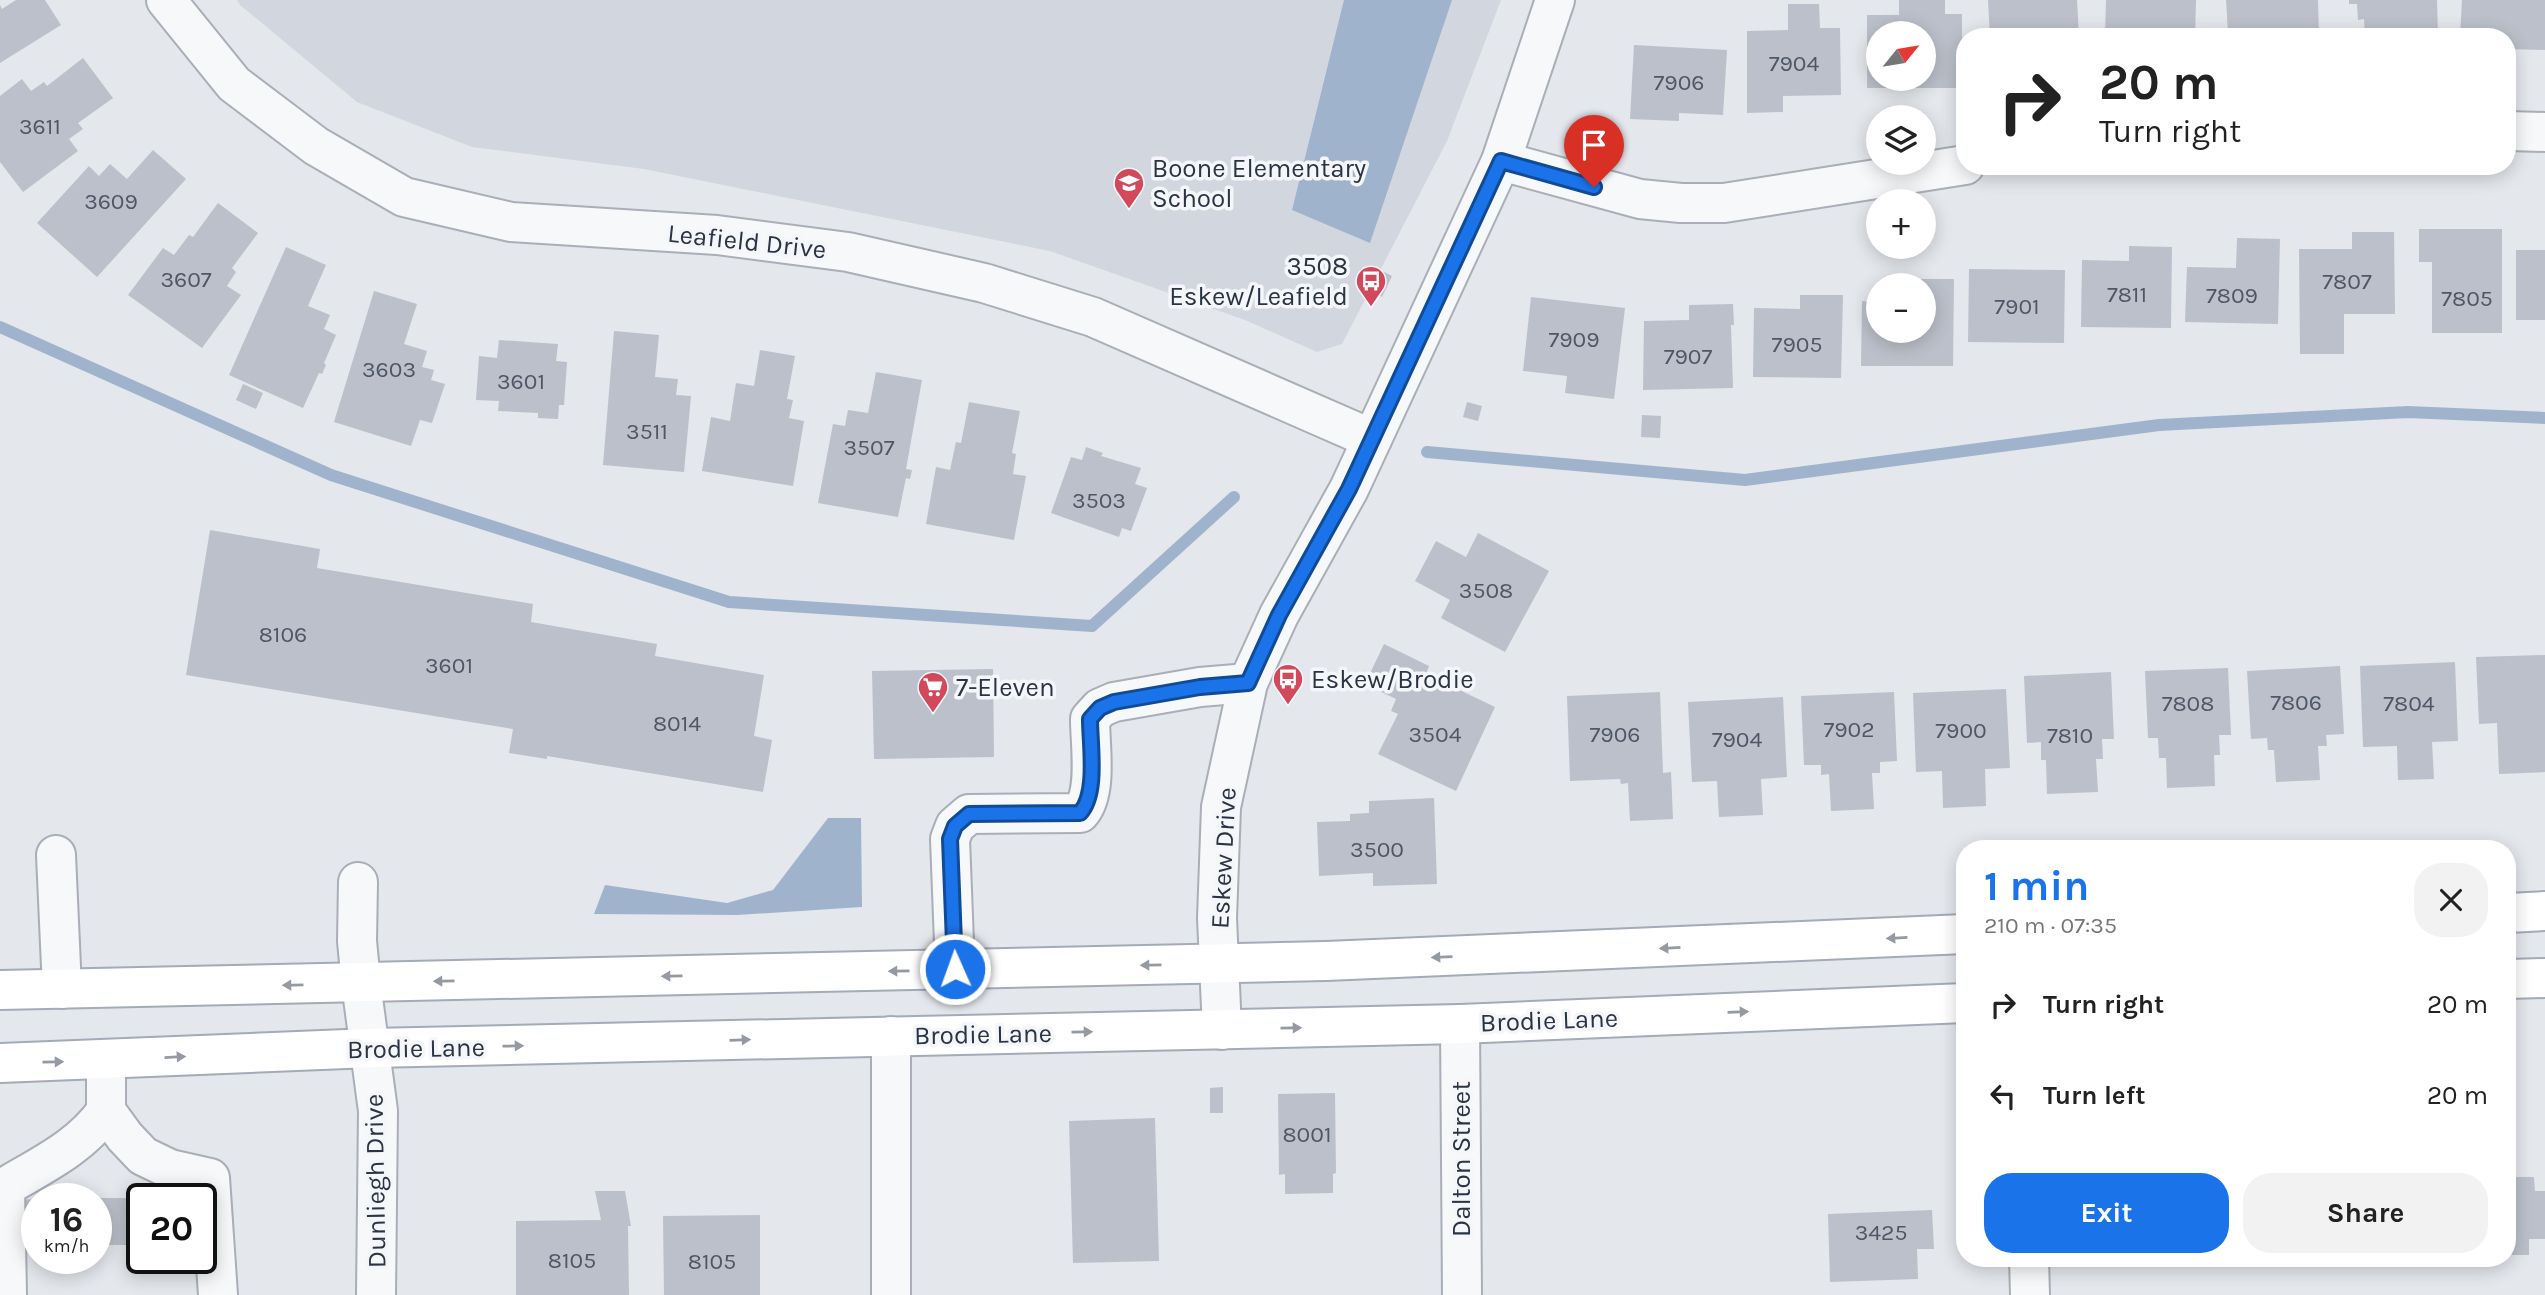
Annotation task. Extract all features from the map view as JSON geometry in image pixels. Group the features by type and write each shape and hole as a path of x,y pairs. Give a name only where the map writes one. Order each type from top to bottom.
{"main road":[{"path":"2516,912 2545,911"},
{"path":"0,990 1219,963 1543,953 1956,934"},
{"path":"2516,979 2545,978"},
{"name":"Brodie Lane","path":"0,1063 371,1048 1460,1024 1956,1003"}],"street":[{"name":"Leafield Drive","path":"166,0 233,84 316,146 404,197 511,222 717,235 848,252 984,282 1093,317 1372,439"},
{"name":"Eskew Drive","path":"1222,1030 1217,880 1221,807 1248,683 1279,615 1349,489 1501,161 1555,0"},
{"path":"2516,131 2545,132"},
{"path":"1501,161 1640,199 1681,203 1724,203 1956,166"},
{"path":"955,969 950,839 955,826 969,814 1080,813 1087,805 1091,793 1090,719 1100,708 1114,702 1200,687 1248,683"},
{"path":"56,855 62,989"},
{"name":"Dunliegh Drive","path":"358,882 361,983 378,1111 376,1295"},
{"name":"Dalton Street","path":"1460,1024 1462,1295"},
{"path":"891,1036 891,1295"},
{"path":"7,1295 5,1188 72,1147 93,1129 106,1111 106,1060"},
{"path":"106,1111 143,1156 170,1169 210,1178 218,1295"},
{"path":"2029,1267 2029,1295"}],"shaded area":[{"name":"Boone Elementary School","path":"237,0 1501,0 1447,141 1342,344 1317,352 1245,320 1050,251 644,169 472,147 357,102"}],"water":[{"path":"1344,0 1452,0 1370,243 1292,210"},
{"path":"828,818 861,818 862,907 737,915 594,914 605,885 727,903 773,890"}],"building":[{"path":"16,0 45,0 61,25 0,63 0,5 2,9"},
{"path":"1899,0 1945,0 1945,14 1962,14 1962,28 1956,28 1956,88 1936,88 1936,21 1867,21 1867,15 1899,15"},
{"path":"1988,0 2077,0 2079,28 1990,28"},
{"path":"2106,0 2196,0 2195,28 2105,28"},
{"path":"2226,0 2318,0 2319,28 2228,28"},
{"path":"2349,0 2437,0 2438,28 2364,28 2364,19 2358,20 2357,4 2349,4"},
{"path":"2462,0 2545,0 2545,50 2516,49 2516,28 2460,28"},
{"path":"1788,4 1819,4 1820,28 1840,28 1841,95 1783,96 1783,112 1747,113 1747,31 1788,30"},
{"path":"1634,45 1727,50 1723,115 1679,113 1679,121 1630,119"},
{"path":"83,58 113,98 78,123 83,129 69,139 78,151 23,192 0,162 0,96 22,79 31,91 44,82 47,86"},
{"path":"153,150 186,179 97,277 37,223 89,166 99,176 110,164 127,179"},
{"path":"218,203 258,233 232,268 236,272 227,286 241,295 202,348 128,295 163,248 174,255 189,235 193,237"},
{"path":"2419,229 2502,229 2502,333 2432,333 2432,262 2419,262"},
{"path":"2352,232 2394,232 2395,314 2344,314 2344,354 2300,354 2299,249 2352,249"},
{"path":"2237,238 2280,239 2278,324 2185,322 2187,267 2236,268"},
{"path":"2129,246 2172,247 2171,328 2081,327 2082,260 2129,261"},
{"path":"286,247 326,265 308,306 330,315 324,329 336,335 322,374 319,373 303,408 229,375"},
{"path":"2516,250 2545,250 2545,320 2516,320"},
{"path":"1969,269 2065,270 2064,343 1968,342"},
{"path":"1384,272 1392,276 1382,297 1374,292"},
{"path":"1936,279 1954,279 1953,366 1861,366 1862,301 1866,301 1866,343 1936,343"},
{"path":"374,291 417,304 404,344 427,351 422,367 434,370 431,380 445,384 432,423 420,420 411,446 334,422"},
{"path":"1800,295 1843,295 1841,378 1753,377 1754,308 1800,309"},
{"path":"1531,297 1625,308 1614,399 1565,393 1567,376 1523,371"},
{"path":"1733,304 1733,388 1643,390 1644,321 1689,320 1689,305"},
{"path":"614,331 659,335 655,377 678,379 676,395 691,396 684,472 603,465"},
{"path":"499,340 558,344 556,361 567,362 564,405 559,405 558,419 538,418 538,413 498,411 499,401 476,400 479,356 497,358"},
{"path":"760,350 795,356 787,399 793,400 789,418 804,421 793,486 702,471 711,417 730,421 736,383 754,386"},
{"path":"876,372 922,380 906,469 912,470 910,479 906,478 898,517 818,503 833,424 845,426 848,410 868,413"},
{"path":"243,384 263,393 256,409 236,400"},
{"path":"969,402 1020,411 1012,453 1016,454 1013,474 1026,476 1014,540 926,524 936,467 950,470 956,442 961,443"},
{"path":"1467,402 1482,406 1478,421 1463,417"},
{"path":"1642,415 1661,416 1660,438 1641,437"},
{"path":"1086,447 1103,453 1101,456 1141,468 1135,484 1147,488 1131,531 1122,528 1119,537 1051,513 1071,457 1082,460"},
{"path":"210,530 320,549 317,568 533,604 531,622 657,644 655,656 764,675 754,736 772,740 763,792 547,756 547,759 509,753 513,729 186,675"},
{"path":"1478,533 1549,571 1505,652 1441,618 1450,600 1415,581 1436,541 1466,557"},
{"path":"1384,644 1429,666 1426,674 1495,707 1456,791 1378,754 1398,714 1391,711 1396,699 1365,684"},
{"path":"2545,655 2545,772 2499,774 2497,723 2479,724 2476,657"},
{"path":"2455,662 2458,741 2432,742 2434,779 2398,780 2397,746 2363,747 2360,666"},
{"path":"2340,666 2344,734 2326,735 2327,746 2318,746 2320,780 2276,782 2274,750 2268,750 2267,738 2251,739 2247,671"},
{"path":"2228,668 2231,735 2219,735 2220,755 2214,755 2215,786 2167,788 2166,758 2159,758 2158,738 2148,738 2145,671"},
{"name":"7-Eleven","path":"993,669 994,757 874,759 872,671"},
{"path":"2111,672 2114,739 2102,739 2103,759 2096,759 2098,792 2047,794 2046,760 2041,760 2041,742 2027,743 2024,676"},
{"path":"2006,689 2010,768 1985,769 1986,806 1943,808 1942,771 1916,772 1913,693"},
{"path":"1660,692 1663,773 1671,772 1673,819 1630,821 1628,783 1621,784 1620,779 1570,781 1567,696"},
{"path":"1894,692 1897,761 1880,762 1880,773 1872,773 1874,809 1831,811 1829,774 1821,775 1821,765 1804,765 1801,696"},
{"path":"1783,697 1787,777 1761,779 1763,815 1719,817 1717,781 1692,782 1688,702"},
{"path":"1434,798 1437,884 1373,886 1373,873 1319,876 1317,822 1350,821 1350,814 1369,813 1369,801"},
{"path":"1223,1087 1223,1113 1210,1113 1210,1088"},
{"path":"1335,1093 1336,1173 1333,1174 1333,1193 1285,1194 1285,1174 1279,1175 1278,1094"},
{"path":"1155,1118 1159,1261 1073,1263 1069,1121"},
{"path":"2516,1177 2534,1177 2535,1191 2545,1191 2545,1239 2529,1239 2529,1255 2516,1255"},
{"path":"595,1191 625,1191 631,1226 628,1226 629,1295 516,1295 516,1221 601,1220"},
{"path":"112,1198 126,1198 126,1245 112,1245"},
{"path":"17,1200 21,1200 21,1246 18,1246"},
{"path":"1932,1210 1934,1249 1917,1249 1918,1279 1830,1282 1828,1214"},
{"path":"760,1215 760,1295 664,1295 663,1216"}],"waterway":[{"path":"0,327 331,475 729,602 1092,626 1234,497"},
{"path":"1427,452 1745,480 2159,425 2408,412 2545,418"}],"place":[{"name":"Boone Elementary School","path":"1129,210"},
{"name":"3508 Eskew/Leafield","path":"1371,308"},
{"name":"Eskew/Brodie","path":"1288,706"},
{"name":"7-Eleven","path":"933,714"}],"route":[{"path":"955,969 950,839 955,826 969,814 1080,813 1087,805 1091,793 1090,719 1100,708 1114,702 1200,687 1248,683 1279,615 1349,489 1501,161 1594,187"}]}
